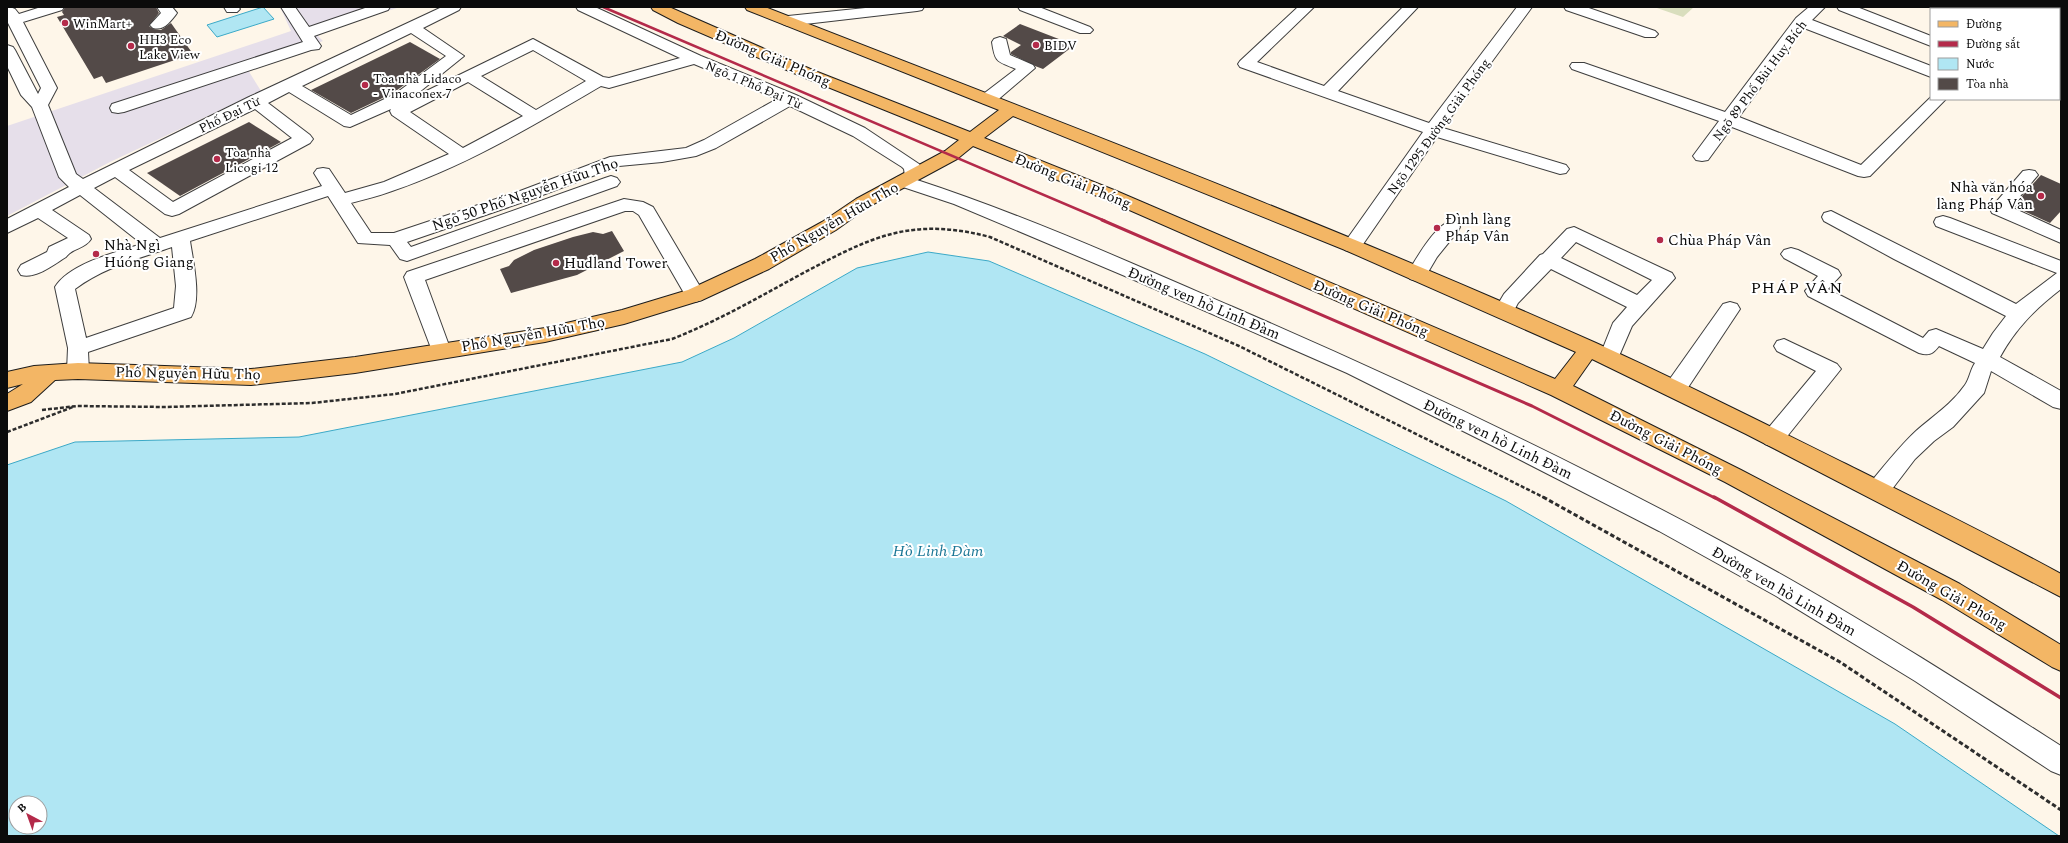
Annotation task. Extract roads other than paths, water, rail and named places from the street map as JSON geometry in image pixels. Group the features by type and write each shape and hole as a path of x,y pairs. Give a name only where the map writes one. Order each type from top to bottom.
{"main road":[{"name":"Đường Giải Phóng","path":"658,7 683,20 802,71 1108,194 1559,389 1733,476 1944,588 2061,659"},
{"path":"752,7 1012,108 1352,246 1599,353 1878,490 1988,546 2061,586"},
{"name":"Phố Nguyễn Hữu Thọ","path":"7,380 51,372 78,371 251,377 355,365 441,350 545,335 624,317 695,295 762,264 829,226 862,203 951,155 1012,108"},
{"path":"1559,389 1599,353"},
{"path":"7,403 23,396 51,372"}],"street":[{"path":"40,107 49,88 12,13 57,7"},
{"path":"158,25 168,13 164,7"},
{"path":"288,7 307,40 333,65"},
{"path":"118,108 307,40 383,7"},
{"name":"Phố Đại Từ","path":"7,227 116,169 454,7"},
{"name":"Ngõ 1 Phố Đại Từ","path":"583,7 695,59 790,99 859,132 913,168 908,178"},
{"path":"807,18 819,7"},
{"path":"788,21 807,18 874,13 917,7"},
{"path":"1025,7 1085,30"},
{"path":"1307,7 1246,64 1432,130 1560,169"},
{"path":"1327,93 1411,7"},
{"name":"Ngõ 1295 Đường Giải Phóng","path":"1352,246 1432,130 1525,7"},
{"path":"1571,7 1650,34"},
{"path":"1844,7 1930,41"},
{"path":"2055,8 2061,8"},
{"path":"1808,12 1930,72"},
{"name":"Ngõ 89 Phố Bùi Huy Bích","path":"1702,156 1808,12"},
{"path":"290,85 350,122 401,98 456,56 412,27"},
{"path":"988,99 1027,68 1002,58 1000,42"},
{"path":"462,155 398,111 533,44 598,81 609,83 695,59"},
{"path":"7,50 29,95 40,107 68,177 80,188 156,245"},
{"path":"1578,66 1728,119 1864,172 1937,100"},
{"path":"469,76 536,117"},
{"path":"78,371 78,348 64,287 81,275 104,263 180,238 337,194 389,186 462,155 536,117 598,81"},
{"name":"Ngõ 50 Phố Nguyễn Hữu Thọ","path":"323,173 366,239 395,240 526,195 616,161 662,157 690,152 710,144 790,99"},
{"path":"116,169 172,210 304,139 255,102"},
{"path":"2029,175 1999,209 2061,238"},
{"name":"Đường ven hồ Linh Đàm","path":"908,178 1154,280 1354,368 1667,524 1785,589 1924,673 2061,762"},
{"path":"395,240 407,255 611,182"},
{"path":"441,350 414,277 624,205 637,206 646,211 695,295"},
{"path":"28,270 59,253 56,251 82,239 39,210"},
{"path":"1831,217 1899,249 2019,314"},
{"path":"1943,222 2061,268"},
{"path":"1417,274 1430,253 1451,227"},
{"path":"1504,312 1511,299 1547,259 1574,233 1665,278 1623,323 1599,353"},
{"path":"78,348 184,312 186,286 180,238"},
{"path":"1849,240 1890,262 1899,249"},
{"path":"1791,254 1831,275 1815,290 1926,348 1936,336 1988,360 2061,401"},
{"path":"1547,259 1640,305"},
{"path":"1878,490 1907,453 1945,421 1976,387 1980,371 2000,338 2019,314 2028,304 2061,279"},
{"path":"1674,389 1730,309"},
{"path":"1773,438 1830,369 1784,346"}],"water":[{"path":"263,7 274,19 217,37 207,25"},
{"name":"Hồ Linh Đàm","path":"928,252 989,261 1205,354 1506,501 1895,724 2059,836 7,836 7,465 75,442 299,437 682,362 734,338 857,268"}],"railway":[{"path":"603,7 1105,221"},
{"path":"1102,220 1532,406 1715,498"},
{"path":"1714,497 1913,607 2061,698"}],"place":[{"name":"WinMart+","path":"65,23"},
{"name":"BIDV","path":"1036,45"},
{"name":"HH3 Eco Lake View","path":"131,46"},
{"name":"Tòa nhà Lidaco - Vinaconex 7","path":"365,85"},
{"name":"Tòa nhà Licogi 12","path":"217,159"},
{"name":"Nhà văn hóa làng Pháp Vân","path":"2041,196"},
{"name":"Đình làng Pháp Vân","path":"1437,228"},
{"name":"Chùa Pháp Vân","path":"1660,240"},
{"name":"Nhà Ngì Húóng Giang","path":"96,254"},
{"name":"Hudland Tower","path":"556,263"}],"district":[{"name":"PHÁP VÂN","path":"1797,287"}]}
